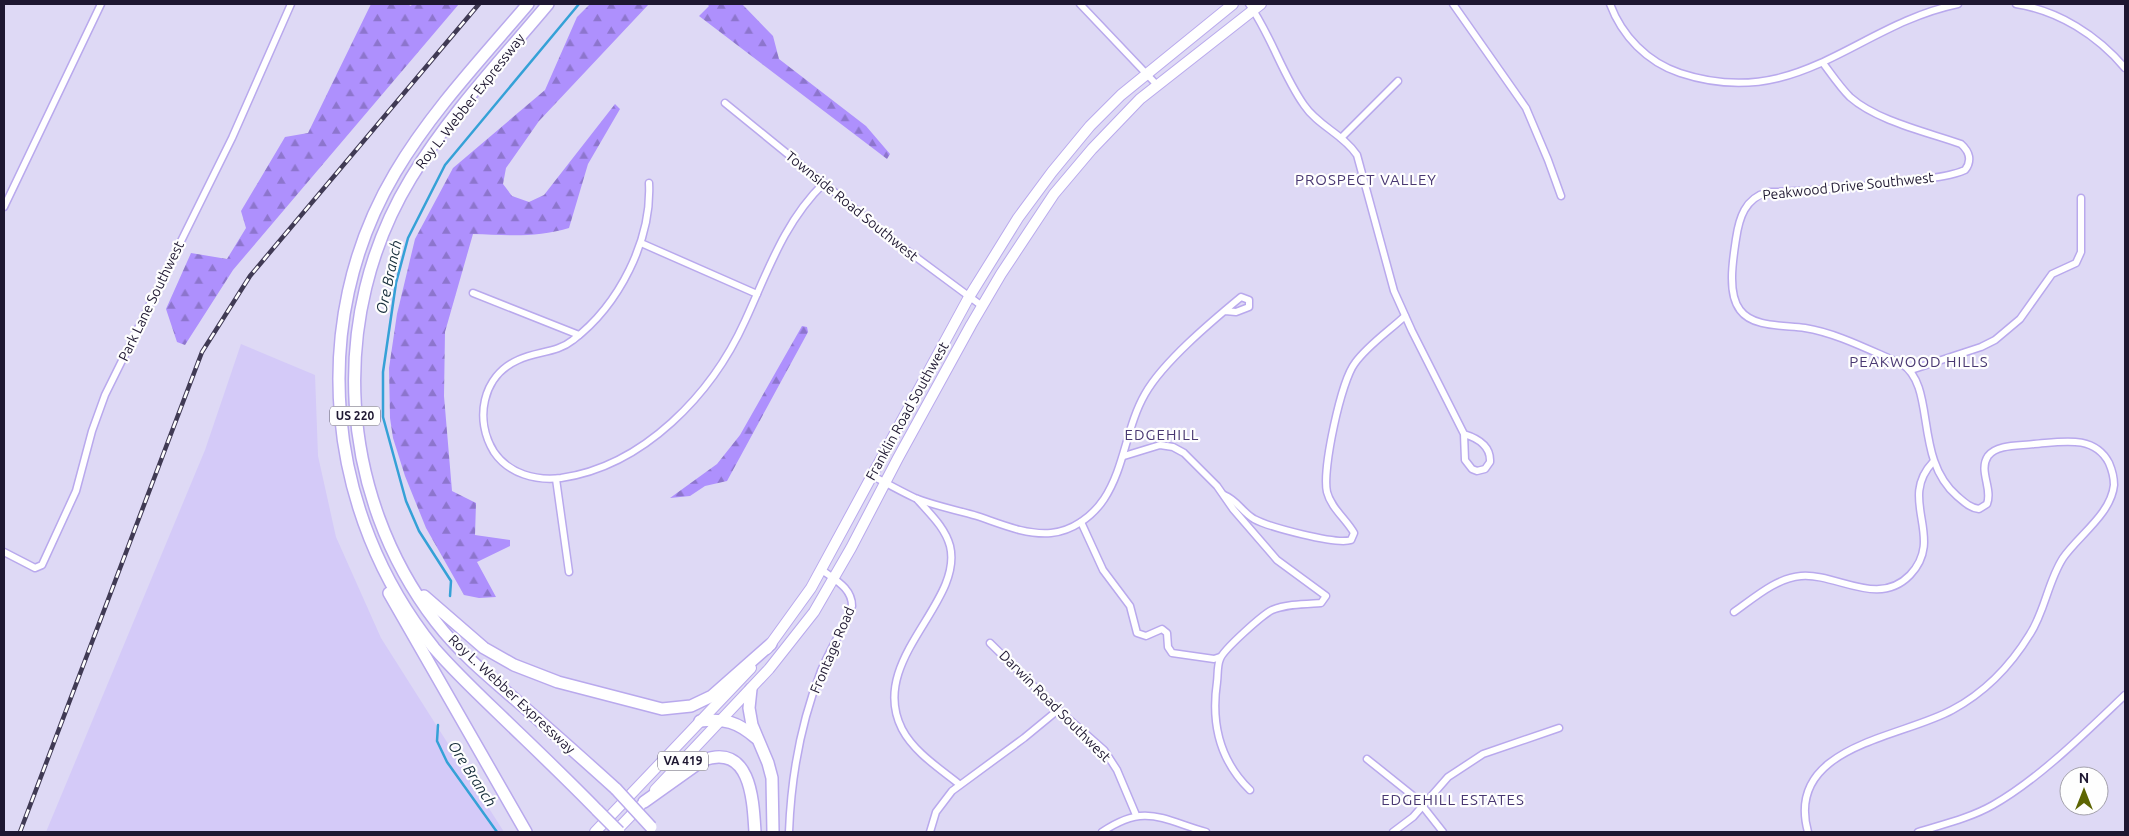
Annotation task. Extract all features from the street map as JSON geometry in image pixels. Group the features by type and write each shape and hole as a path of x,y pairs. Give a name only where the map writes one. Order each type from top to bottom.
{"highway":[{"name":"Roy L. Webber Expressway","path":"528,4 443,106 395,172 371,221 353,274 345,306 338,363 341,428 352,491 369,541 378,561 398,595 435,648 617,832"},
{"name":"Roy L. Webber Expressway","path":"548,4 428,151 393,209 369,273 362,304 354,358 356,426 374,503 383,531 407,579 436,622 471,661 616,788 654,829"},
{"path":"378,561 401,617 526,832"},
{"path":"407,579 458,628 502,659 551,680 644,706 675,708 702,702 722,689 771,644"},
{"path":"752,689 749,708 756,738 772,778 773,832"},
{"path":"700,721 723,719 740,725 756,738"},
{"path":"644,802 703,760 712,757 727,758 740,768 749,783 755,832"}],"main road":[{"name":"Franklin Road Southwest","path":"595,832 771,644 794,614 822,570 871,475 969,297 1018,218 1060,161 1096,120 1146,73 1233,4"},
{"name":"Franklin Road Southwest","path":"752,689 796,636 834,579 982,306 1036,221 1069,176 1117,122 1157,85 1254,6"},
{"name":"VA 419","path":"617,832 752,689"}],"street":[{"path":"4,207 101,4"},
{"name":"Park Lane Southwest","path":"4,552 35,568 42,565 76,491 92,431 106,394 232,138 291,4"},
{"path":"1080,4 1157,85"},
{"path":"1453,4 1512,85 1526,108 1561,196"},
{"path":"1610,4 1624,32 1646,55 1672,70 1690,76 1723,82 1761,82 1776,79 1823,63 1928,12 1958,4"},
{"path":"2016,4 2044,11 2078,27 2101,44 2125,68"},
{"path":"1254,6 1305,107 1351,147 1361,165 1386,266 1405,316 1464,434 1464,454 1468,465 1477,471 1485,469 1490,462 1489,452 1481,442 1464,434"},
{"name":"Peakwood Drive Southwest","path":"1823,63 1850,96 1870,111 1961,144 1970,157 1967,169 1959,173 1869,186 1768,192 1754,198 1745,208 1737,234 1734,253 1734,298 1739,310 1751,320 1821,332 1902,364 1911,370"},
{"path":"1341,138 1398,81"},
{"name":"Townside Road Southwest","path":"725,103 982,306"},
{"path":"649,183 648,212 641,243 615,294 579,335 562,347 529,356 508,366 492,383 483,408 482,418 488,442 503,462 523,475 556,478 591,471 621,458 658,435 671,423 698,393 729,351 788,228 803,205 824,183"},
{"path":"1808,832 1804,812 1808,792 1822,771 1834,758 1848,749 1936,718 1972,697 2000,672 2032,632 2062,560 2106,506 2113,492 2114,477 2106,459 2094,446 2078,442 2002,448 1991,453 1984,469 1989,499 1987,504 1980,510 1970,507 1952,492 1940,477 1933,462 1918,384 1911,370 1982,347 1995,340 2020,319 2052,274 2076,263 2081,252 2081,198"},
{"path":"641,243 757,294"},
{"path":"473,293 579,335"},
{"path":"871,475 916,498 1029,532 1058,532 1081,522 1103,501 1118,472 1137,410 1154,380 1225,311"},
{"path":"1223,495 1238,502 1252,518 1268,524 1334,540 1351,540 1354,534 1331,502 1326,485 1338,411 1346,380 1356,362 1405,316"},
{"path":"1081,522 1103,570 1130,606 1137,633 1146,636 1162,629 1167,633 1168,647 1172,653 1214,659 1220,657 1263,615 1284,606 1324,602 1324,593 1277,560 1203,471 1184,453 1173,447 1153,446 1124,456"},
{"path":"1734,612 1774,585 1792,577 1817,577 1871,590 1887,588 1906,578 1916,566 1924,546 1924,525 1918,494 1922,476 1933,462"},
{"path":"556,478 569,572"},
{"path":"916,498 946,534 951,559 945,583 903,661 896,684 895,708 900,725 909,740 958,784"},
{"name":"Frontage Road","path":"789,832 793,788 806,717 821,672 852,606 850,594 822,570"},
{"name":"Darwin Road Southwest","path":"990,642 1058,710 1086,733 1111,760 1136,815"},
{"path":"1220,657 1214,698 1214,713 1220,743 1229,764 1250,790"},
{"path":"1918,832 1975,814 2010,794 2087,732 2125,695"},
{"path":"930,832 936,812 958,784 1024,738 1058,710"},
{"path":"1393,832 1424,806 1448,777 1483,754 1560,728"},
{"path":"1367,759 1424,806 1443,832"},
{"path":"1102,832 1119,821 1136,815 1152,816 1206,832"}],"shaded area":[{"path":"241,344 315,375 318,456 336,537 381,638 504,832 46,832 205,450"}],"green space":[{"path":"371,4 407,4 411,6 412,4 459,4 233,270 185,345 177,342 166,309 191,253 227,259 246,228 241,211 285,137 308,133"},
{"path":"590,4 649,4 539,121 506,168 503,184 512,196 529,202 544,195 615,104 620,109 588,164 569,228 533,235 473,234 445,332 444,396 452,491 476,503 475,535 510,540 510,546 477,562 496,597 479,598 464,595 426,528 405,476 393,438 390,418 389,368 397,314 415,239 453,168 545,90 577,17"},
{"path":"707,4 742,4 773,36 779,59 866,126 890,154 887,159 699,16 709,6"},
{"path":"802,326 807,327 808,332 727,481 705,486 690,496 670,498 717,464 740,435"}],"waterway":[{"name":"Ore Branch","path":"450,596 451,581 419,531 406,501 383,417 383,372 396,283 408,238 445,165 579,4"},
{"name":"Ore Branch","path":"438,725 437,741 447,762 497,832"}],"railway":[{"path":"20,832 202,352 250,276 479,4"}],"district":[{"name":"PROSPECT VALLEY","path":"1366,180"},
{"name":"PEAKWOOD HILLS","path":"1919,362"},
{"name":"EDGEHILL","path":"1162,435"},
{"name":"EDGEHILL ESTATES","path":"1453,800"}]}
